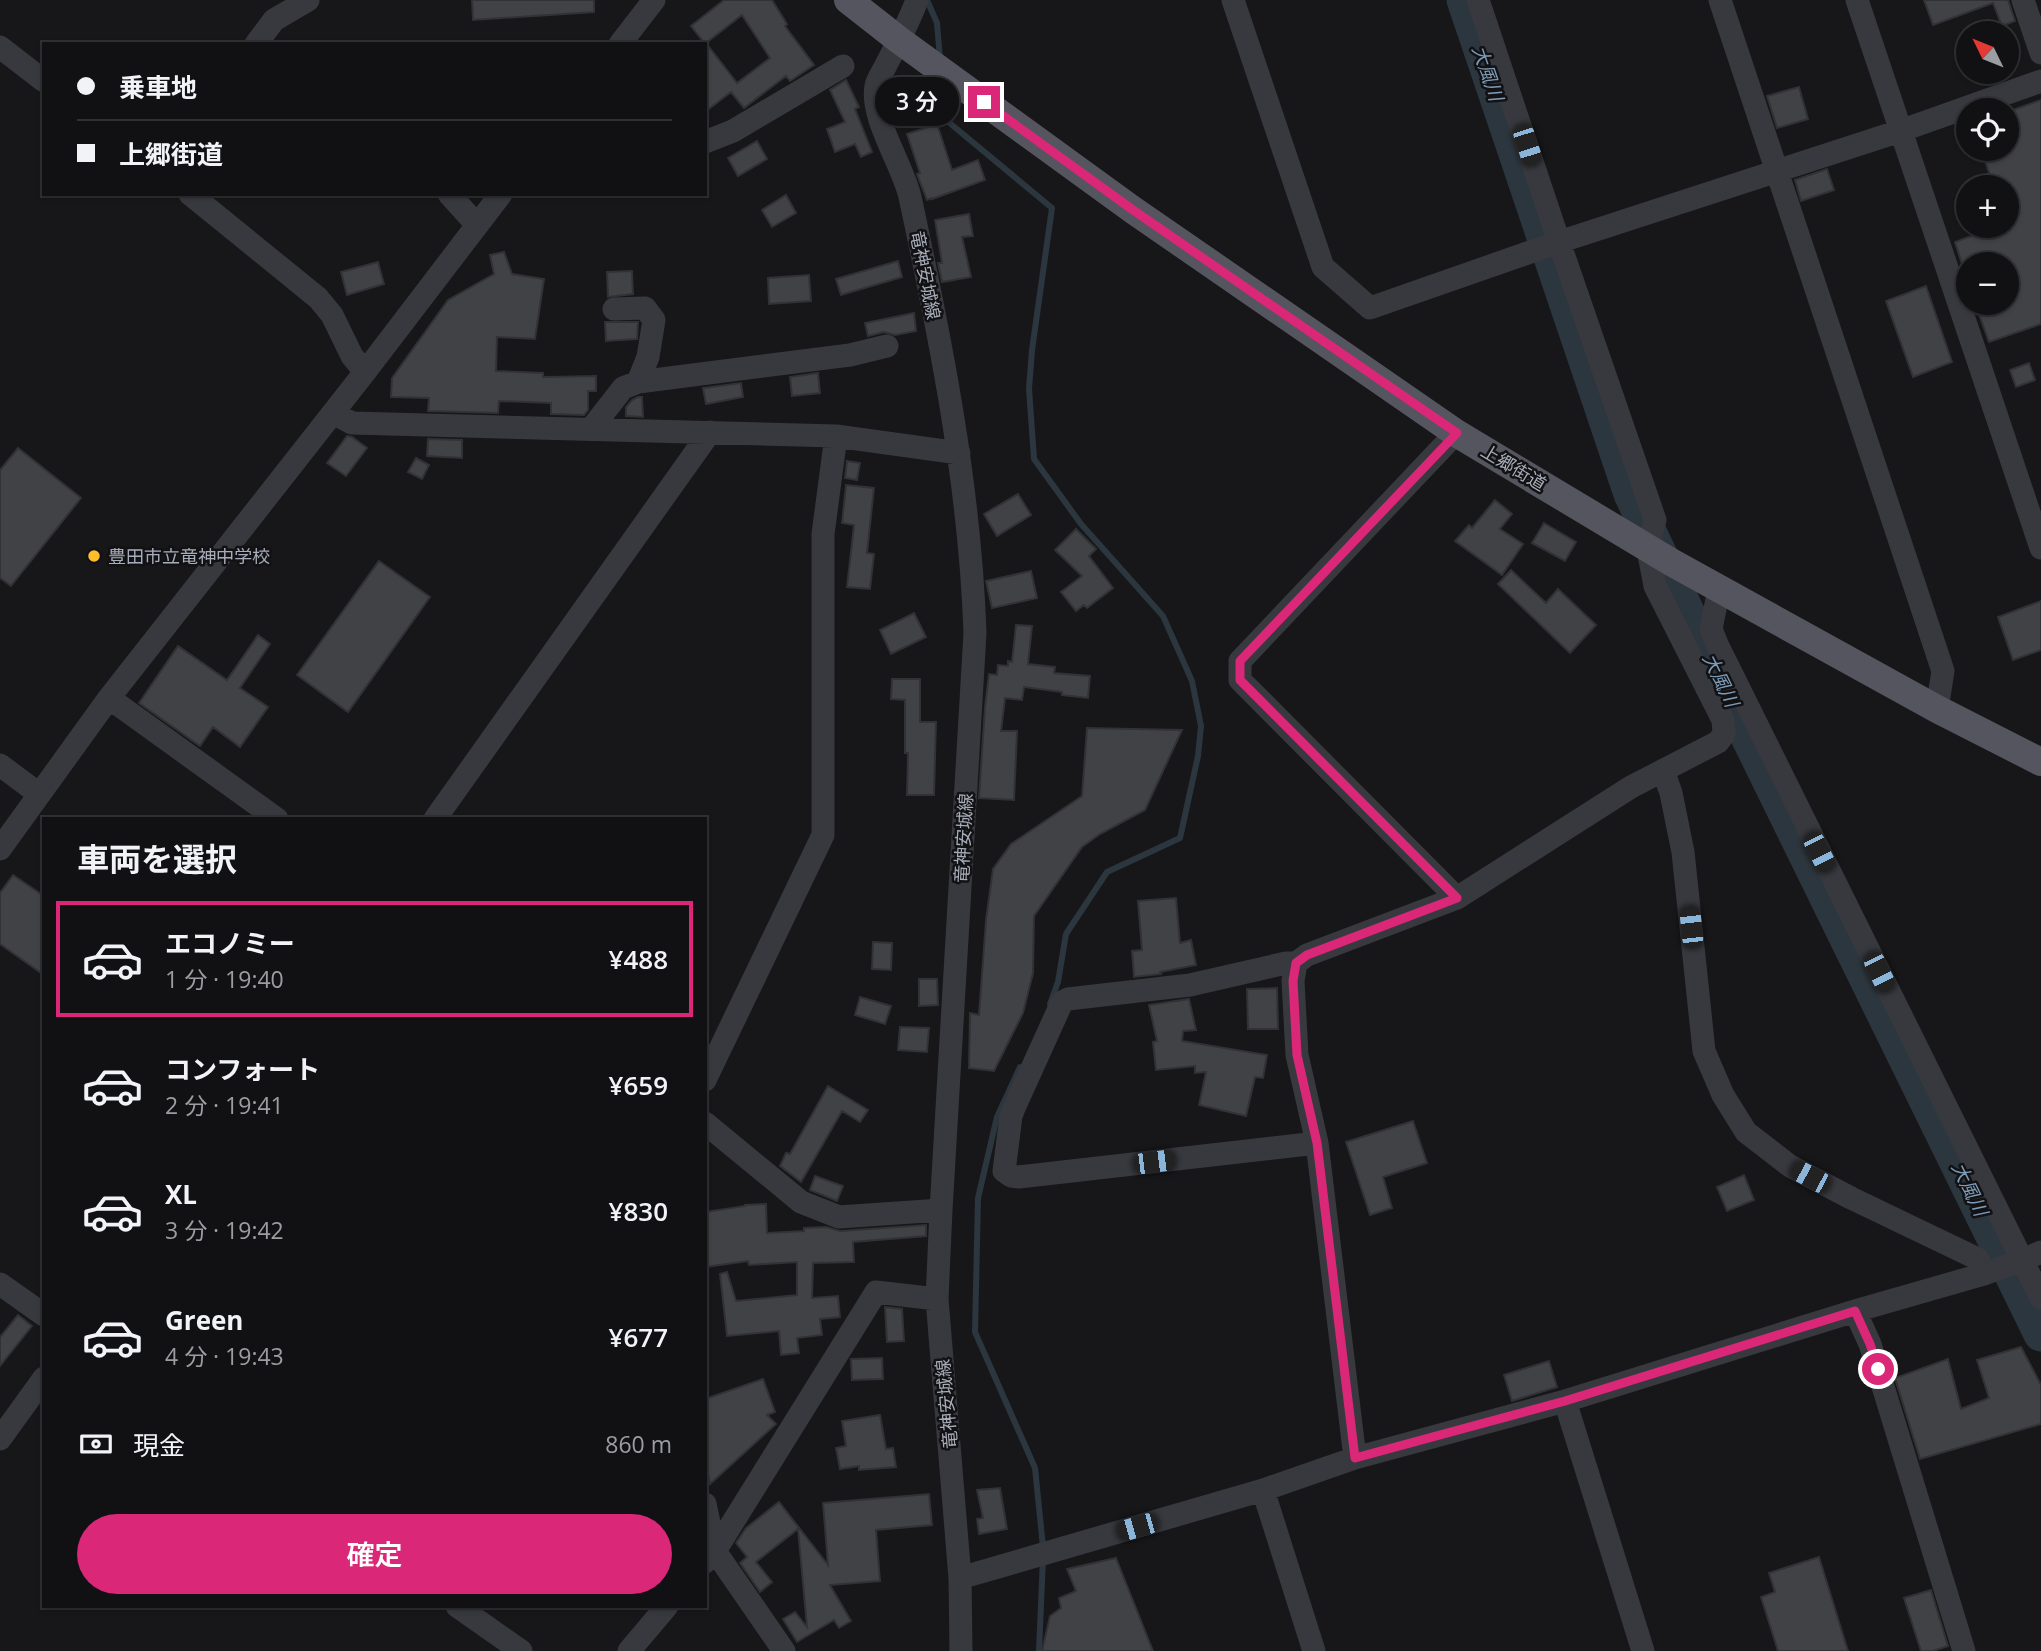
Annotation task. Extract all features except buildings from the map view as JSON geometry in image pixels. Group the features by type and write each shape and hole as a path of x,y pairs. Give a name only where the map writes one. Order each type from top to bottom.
{"main road":[{"name":"上郷街道","path":"848,0 1133,210 1457,433 1719,589 1937,709 2041,762"}],"street":[{"path":"258,42 274,20 308,0"},
{"path":"622,42 654,0"},
{"name":"竜神安城線","path":"917,0 876,86 876,109 909,193 947,381 966,501 973,570 975,633 937,1299 960,1578 961,1651"},
{"path":"1233,0 1323,267 1370,308 1559,242 1900,131 2041,80"},
{"path":"1317,1143 1018,1177 1004,1171 1011,1116 1062,1002 1075,997 1190,985 1296,963 1307,955 1457,898 1631,787 1718,742 1724,734 1723,720 1655,586 1648,549 1655,520 1478,0"},
{"path":"1720,0 1943,670 1937,709"},
{"path":"1857,0 2041,548"},
{"path":"2023,0 2041,54"},
{"path":"0,47 42,79"},
{"path":"707,141 733,131 843,66"},
{"path":"192,196 318,298 332,315 352,356 365,372"},
{"path":"451,196 477,225"},
{"path":"0,849 109,698 499,196"},
{"path":"614,309 645,308 654,320 648,357 638,382"},
{"path":"592,429 623,388 638,382 850,355 887,346"},
{"path":"333,413 352,423 836,436 959,453"},
{"path":"436,817 710,432"},
{"path":"1457,433 1240,661 1240,680 1457,898"},
{"path":"707,1076 823,835 823,534 836,436"},
{"path":"1719,589 1711,629 1717,643 2032,1256 2041,1298"},
{"path":"109,698 274,817"},
{"path":"0,765 39,794"},
{"path":"1663,770 1671,793 1683,852 1704,1051 1723,1095 1746,1132 1790,1166 1979,1259 1984,1274"},
{"path":"1296,963 1293,981 1297,1055 1317,1143 1355,1458"},
{"path":"707,1125 801,1202 839,1217 941,1210"},
{"path":"960,1578 1263,1490 1355,1458 1565,1401 1984,1274 2032,1256"},
{"path":"0,1284 42,1314"},
{"path":"710,1556 877,1292 937,1299"},
{"path":"1855,1311 1870,1344 1964,1651"},
{"path":"0,1439 42,1381"},
{"path":"1565,1401 1643,1651"},
{"path":"1263,1490 1314,1651"},
{"path":"707,1525 710,1556 784,1651"},
{"path":"460,1608 521,1651"},
{"path":"629,1651 665,1608"}],"waterway":[{"path":"927,0 937,23 940,59"},
{"name":"大風川","path":"1464,0 1631,494 2041,1334"},
{"path":"942,84 946,120 1052,208 1029,389 1034,459 1081,524 1163,616 1192,681 1201,726 1198,756 1180,838 1107,872 1066,934 1058,982 1050,1004"},
{"path":"1020,1067 997,1117 978,1198 975,1332 1035,1468 1043,1547"},
{"path":"1039,1651 1043,1558"}],"place":[{"name":"豊田市立竜神中学校","path":"94,556"}],"route":[{"path":"984,102 1133,210 1457,433 1240,661 1240,680 1457,898 1307,955 1296,963 1293,981 1297,1055 1317,1143 1355,1458 1565,1401 1855,1311 1878,1369"}]}
